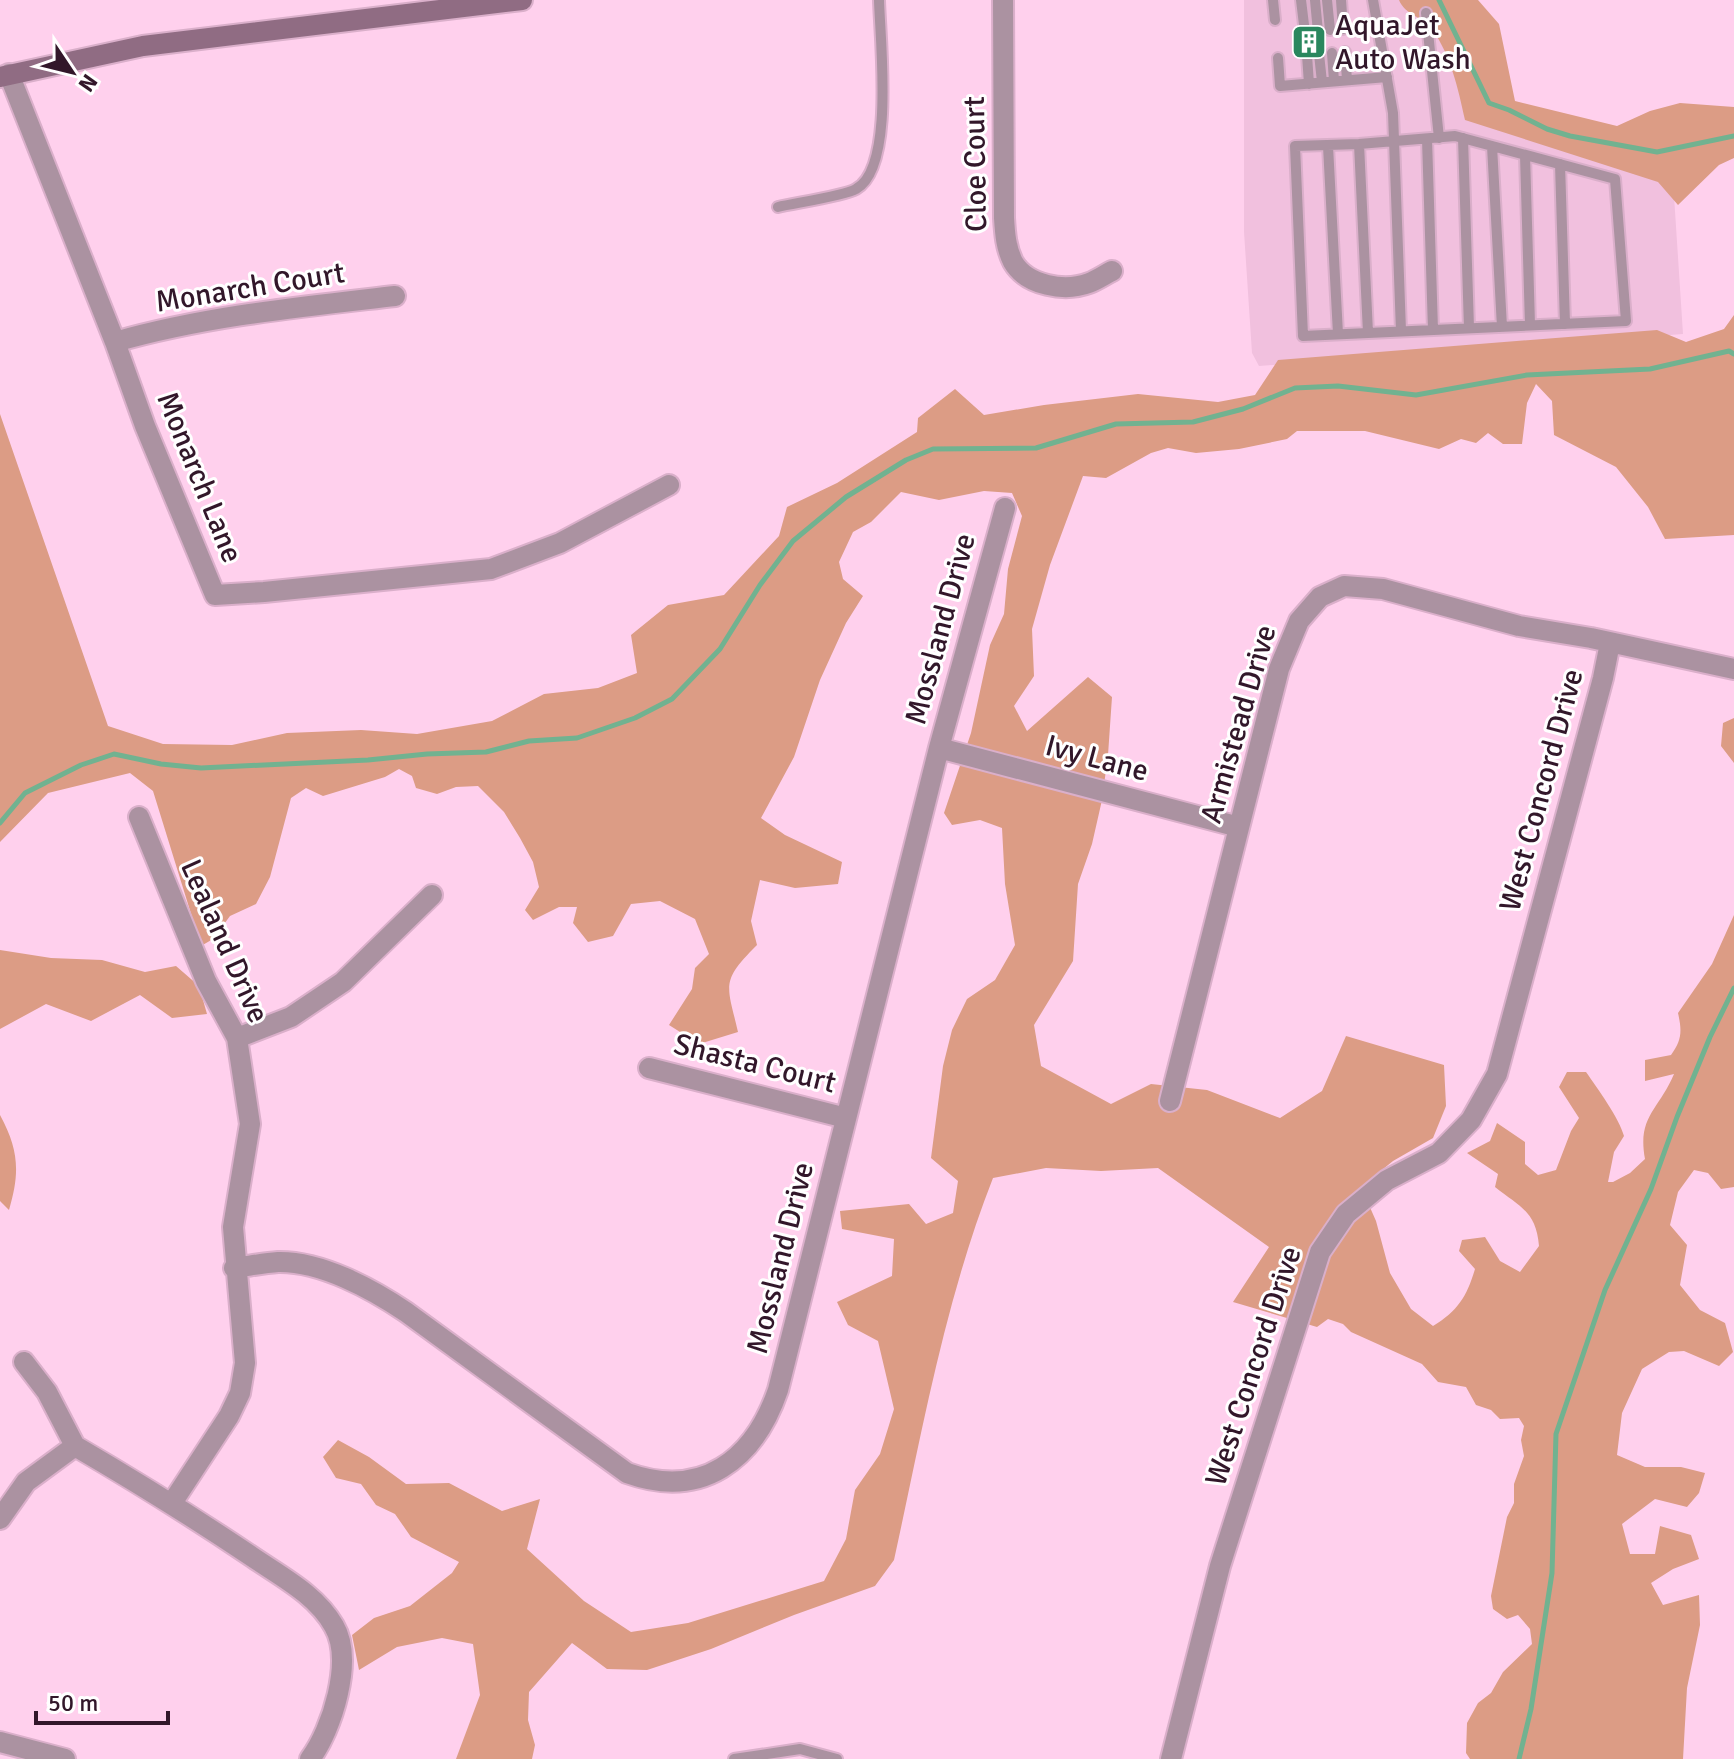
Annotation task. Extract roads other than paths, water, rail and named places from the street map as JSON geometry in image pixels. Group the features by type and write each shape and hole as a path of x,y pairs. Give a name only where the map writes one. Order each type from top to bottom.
{"main road":[{"path":"5,76 143,46 522,0"}],"street":[{"name":"Cloe Court","path":"1003,0 1004,218 1007,247 1015,266 1028,277 1049,286 1086,284 1112,271"},
{"name":"Monarch Lane","path":"5,76 215,595 491,569 560,543 669,485"},
{"name":"Monarch Court","path":"115,342 172,326 221,317 395,296"},
{"name":"Mossland Drive","path":"234,1268 281,1262 322,1270 369,1288 627,1473 649,1481 679,1481 707,1475 733,1462 756,1439 769,1417 778,1390 939,748 1005,508"},
{"name":"Armistead Drive","path":"1170,1101 1279,669 1299,621 1320,597 1344,586 1383,589 1519,626 1734,669"},
{"name":"West Concord Drive","path":"1171,1759 1224,1552 1320,1252 1346,1214 1387,1180 1439,1153 1471,1120 1497,1074 1610,643"},
{"name":"Ivy Lane","path":"939,748 1239,827"},
{"name":"Lealand Drive","path":"139,817 206,981 237,1038 250,1124 233,1227 234,1268 245,1363 240,1393 229,1416 172,1503"},
{"path":"237,1038 291,1017 343,982 432,895"},
{"name":"Shasta Court","path":"649,1068 846,1118"},
{"path":"24,1362 47,1392 75,1446 172,1503 314,1600 336,1627 342,1657 341,1678 328,1726 310,1759"},
{"path":"0,1519 26,1482 75,1446"},
{"path":"0,1742 65,1759"}],"lane":[{"path":"778,207 856,190 869,177 881,138 879,0"},
{"path":"1273,0 1275,20"},
{"path":"1301,0 1305,33"},
{"path":"1315,0 1318,32"},
{"path":"1327,0 1330,30"},
{"path":"1341,0 1343,29"},
{"path":"1373,0 1393,113 1401,331"},
{"path":"1426,13 1439,138"},
{"path":"1345,52 1347,80"},
{"path":"1332,53 1334,81"},
{"path":"1319,54 1322,82"},
{"path":"1307,55 1309,84"},
{"path":"1278,58 1280,86 1387,77"},
{"path":"1463,138 1469,328"},
{"path":"1463,138 1615,179 1626,321 1303,336 1295,146 1463,138"},
{"path":"1427,139 1433,330"},
{"path":"1359,144 1368,333"},
{"path":"1328,146 1338,334"},
{"path":"1492,146 1502,327"},
{"path":"1525,155 1530,325"},
{"path":"1560,164 1565,324"},
{"path":"734,1759 800,1749 837,1759"}],"waterway":[{"path":"1439,0 1489,103 1570,136 1657,152 1734,136"},
{"path":"0,823 25,793 81,765 114,754 161,764 201,768 486,752 529,741 577,738 635,718 672,699 720,649 760,585 793,541 846,497 906,460 933,449 1036,448 1116,424 1193,422 1243,409 1295,388 1338,386 1416,395 1527,375 1650,369 1729,351 1734,354"},
{"path":"1519,1759 1531,1709 1552,1573 1556,1434 1605,1290 1651,1189 1710,1037 1734,988"}],"place":[{"name":"AquaJet Auto Wash","path":"1309,42"}]}
